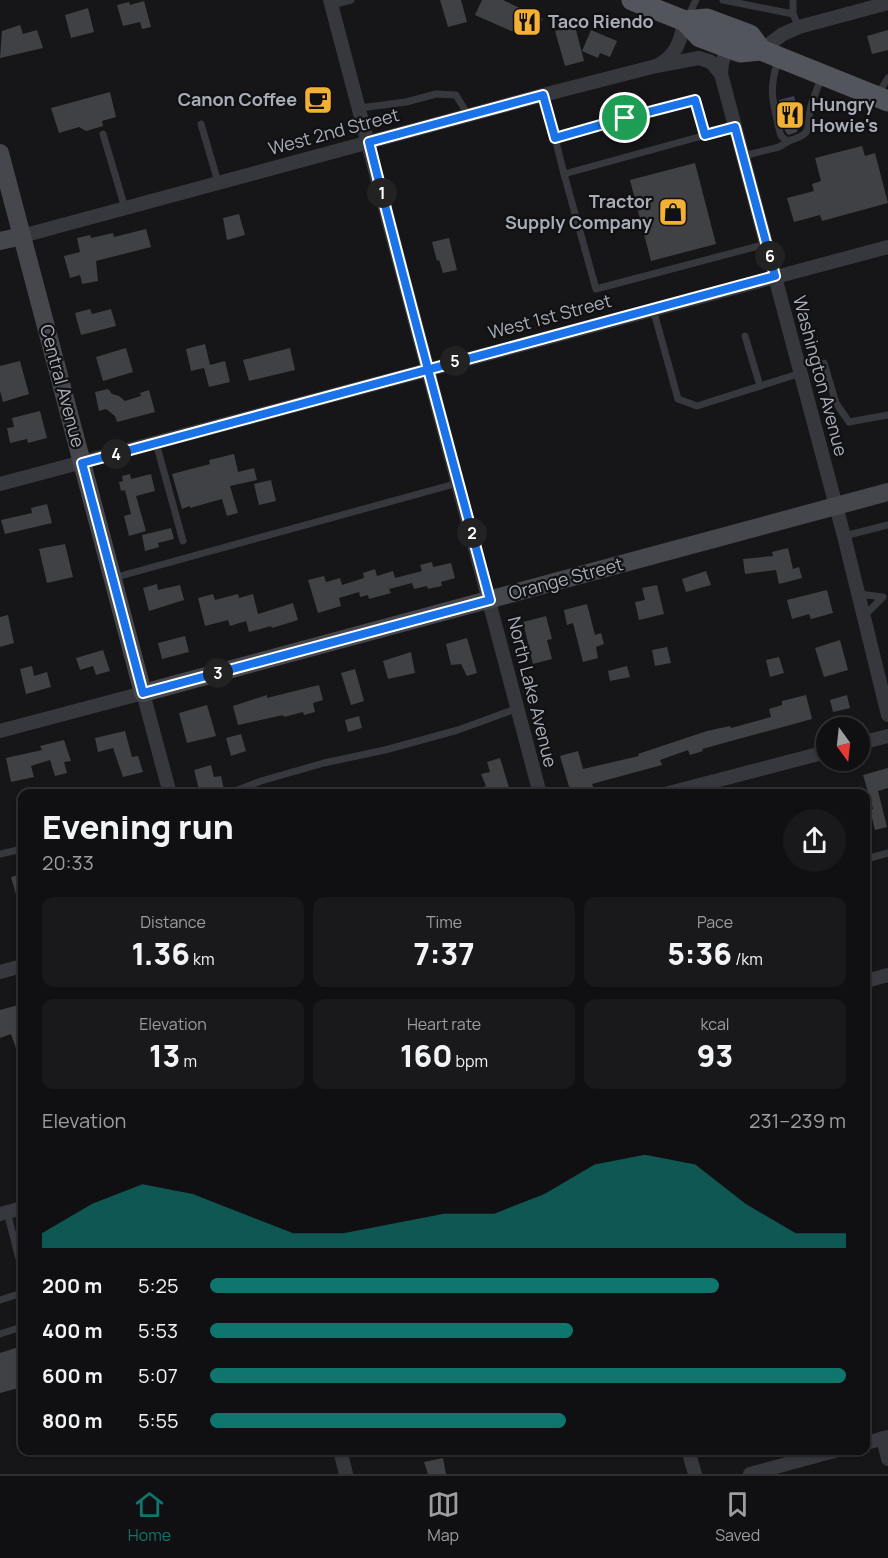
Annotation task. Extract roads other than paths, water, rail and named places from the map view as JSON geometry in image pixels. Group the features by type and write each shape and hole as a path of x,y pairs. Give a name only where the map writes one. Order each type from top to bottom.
{"main road":[{"path":"632,0 685,21 700,37 740,52 770,54 882,99"},
{"path":"685,21 707,19 750,35 770,54"}],"street":[{"name":"North Lake Avenue","path":"331,2 539,789"},
{"path":"770,54 783,34 799,27 888,3"},
{"name":"West 2nd Street","path":"656,66 670,57 678,48 685,21"},
{"name":"Washington Avenue","path":"727,47 721,74 865,615 888,715"},
{"name":"West 2nd Street","path":"22,236 656,66 699,58 711,62 721,74"},
{"name":"Central Avenue","path":"0,153 169,789"},
{"path":"0,241 22,236"},
{"name":"West 1st Street","path":"0,484 888,247"},
{"name":"Orange Street","path":"0,731 888,492"},
{"path":"870,740 888,736"},
{"path":"684,789 816,755"},
{"path":"0,972 18,967"},
{"path":"870,980 888,975"},
{"path":"870,1442 885,1438 888,1459"},
{"path":"341,1455 346,1474"},
{"path":"689,1455 694,1474"},
{"path":"750,1474 820,1455"}],"lane":[{"path":"331,2 351,0"},
{"path":"685,21 696,0"},
{"path":"723,0 793,14"},
{"path":"793,0 793,14 799,27"},
{"path":"770,54 771,94 780,133 784,140 789,141"},
{"path":"743,156 779,147 806,133 809,126 810,109 822,75"},
{"path":"882,99 888,78"},
{"path":"360,108 406,102 436,94 456,95 468,115"},
{"path":"543,95 596,289 766,244"},
{"path":"555,138 695,100 705,135"},
{"path":"201,124 218,182"},
{"path":"564,174 735,127"},
{"path":"103,134 125,208"},
{"path":"653,308 678,399 697,406 801,373"},
{"path":"745,336 760,386"},
{"path":"824,363 836,403 849,422 888,415"},
{"path":"156,443 183,542"},
{"path":"113,578 459,483"},
{"path":"844,536 888,525"},
{"path":"859,594 885,596"},
{"path":"865,615 885,596"},
{"path":"242,789 324,763 385,750 458,730 518,708"},
{"path":"0,854 18,850"},
{"path":"870,859 888,853"},
{"path":"4,1213 18,1257"},
{"path":"0,1300 18,1294"},
{"path":"0,1334 18,1329"}],"place":[{"name":"Taco Riendo","path":"527,22"},
{"name":"Canon Coffee","path":"318,100"},
{"name":"Hungry Howie's","path":"790,115"},
{"name":"Tractor Supply Company","path":"673,212"}]}
